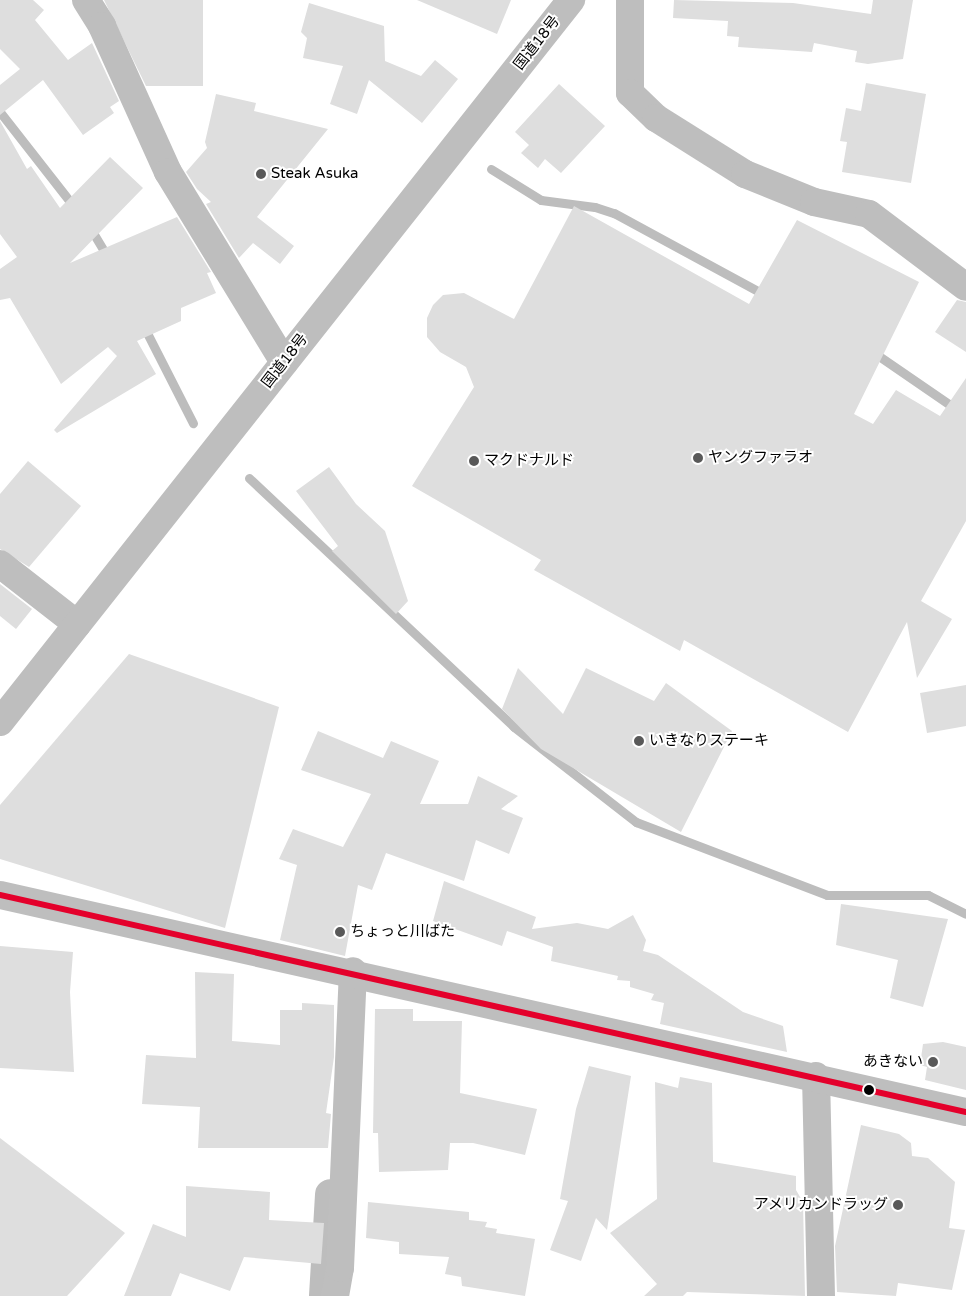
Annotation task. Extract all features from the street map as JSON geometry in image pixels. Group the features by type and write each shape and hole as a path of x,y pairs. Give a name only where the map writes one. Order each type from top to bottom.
{"main road":[{"path":"86,0 102,26 168,172 284,362"},
{"name":"国道18号","path":"0,722 571,0"},
{"path":"630,0 630,93 656,118 745,174 814,202 869,214 966,287"},
{"path":"0,564 77,624"},
{"path":"0,895 353,971 966,1112"},
{"path":"335,1296 340,1268 353,971"},
{"path":"816,1076 820,1296"}],"building":[{"path":"0,0 33,0 44,10 35,20 68,60 92,43 119,101 110,107 114,113 83,135 43,80 0,115 0,85 20,69 0,49"},
{"path":"104,0 203,0 203,86 146,86"},
{"path":"417,0 511,0 497,34"},
{"path":"674,0 793,3 871,14 873,0 913,0 903,59 868,64 855,62 857,51 814,43 812,52 738,47 739,37 727,36 728,21 673,18"},
{"path":"309,3 384,26 385,61 421,76 435,60 458,79 422,123 369,80 357,114 330,104 343,66 303,58 307,38 301,32"},
{"path":"866,83 926,94 911,183 842,172 847,142 840,141 846,108 861,111"},
{"path":"559,84 605,126 561,173 545,159 538,168 521,153 529,145 515,132"},
{"path":"216,94 256,103 254,111 328,129 257,217 294,246 280,264 253,243 239,258 206,204 211,202 197,189 186,172 207,148 205,142"},
{"path":"0,121 27,169 31,166 60,208 110,157 143,188 70,263 177,217 211,272 207,273 216,293 181,308 181,321 137,341 156,374 57,433 54,430 117,356 108,347 61,384 10,298 0,300 0,269 17,257 0,234"},
{"name":"ヤングファラオ","path":"574,206 749,304 797,220 919,282 854,414 873,424 896,390 940,416 966,378 966,521 921,601 952,619 917,678 907,622 848,732 684,640 680,651 534,570 541,560 412,486 474,387 466,367 440,352 427,337 427,318 433,305 443,295 464,293 514,319"},
{"path":"957,300 966,302 966,352 935,332"},
{"path":"28,461 81,506 29,567 0,549 0,494"},
{"path":"329,467 356,504 385,531 408,601 396,614 332,551 338,546 296,491"},
{"path":"0,584 32,609 16,629 0,616"},
{"path":"129,654 279,707 225,928 0,859 0,805"},
{"name":"いきなりステーキ","path":"518,668 563,714 586,668 654,701 666,683 732,731 681,832 541,749 502,709"},
{"path":"966,685 966,726 927,733 920,693"},
{"path":"318,731 383,758 391,741 439,761 420,804 468,804 478,776 518,796 501,809 523,818 509,854 476,840 464,881 386,853 372,890 358,885 345,956 280,940 297,865 279,859 293,829 343,847 371,794 301,770"},
{"path":"444,881 536,917 532,929 577,923 608,929 633,915 646,940 643,951 658,955 743,1012 783,1026 787,1052 660,1024 664,1003 651,1000 654,994 630,987 630,981 617,980 618,976 551,961 553,947 507,931 502,946 433,921"},
{"path":"841,904 948,919 923,1007 890,998 898,960 836,945"},
{"path":"0,946 73,952 70,992 74,1072 0,1068"},
{"path":"195,972 234,974 232,1041 280,1045 280,1010 302,1010 302,1003 334,1005 334,1057 326,1113 331,1114 328,1148 198,1148 200,1107 142,1104 146,1055 196,1058"},
{"path":"375,1009 413,1009 413,1021 462,1021 460,1093 537,1109 525,1155 473,1143 450,1143 448,1170 379,1172 378,1133 373,1133"},
{"path":"943,1042 966,1047 966,1090 925,1080 927,1067 920,1065 923,1044"},
{"path":"589,1066 631,1076 607,1230 596,1218 581,1261 550,1250 568,1201 560,1199 576,1109"},
{"path":"680,1077 712,1083 713,1162 796,1176 796,1190 803,1202 805,1296 687,1292 683,1296 644,1296 657,1284 610,1233 657,1199 655,1082 678,1088"},
{"name":"アメリカンドラッグ","path":"861,1125 899,1134 911,1143 912,1156 928,1158 955,1182 949,1228 965,1230 952,1290 898,1283 896,1296 837,1292 835,1246"},
{"path":"0,1138 125,1233 67,1296 0,1296"},
{"path":"186,1186 270,1192 269,1220 324,1223 321,1264 244,1257 230,1291 180,1273 171,1296 124,1296 153,1224 186,1237"},
{"path":"368,1202 469,1212 469,1220 487,1222 485,1227 497,1229 496,1233 535,1239 525,1296 462,1286 461,1277 445,1274 449,1257 399,1254 399,1242 366,1238"}],"waterway":[{"path":"0,112 75,208"},
{"path":"491,169 541,200 595,207 614,213 767,296"},
{"path":"89,226 108,258"},
{"path":"144,327 193,423"},
{"path":"873,352 966,416"},
{"path":"249,478 514,727 636,822 827,895 928,895 966,914"},
{"path":"324,1296 330,1194"}],"transit line":[{"path":"0,895 966,1112"}],"place":[{"name":"Steak Asuka","path":"261,174"},
{"name":"ヤングファラオ","path":"698,458"},
{"name":"マクドナルド","path":"474,461"},
{"name":"いきなりステーキ","path":"639,741"},
{"name":"ちょっと川ばた","path":"340,932"},
{"name":"あきない","path":"933,1062"},
{"name":"アメリカンドラッグ","path":"898,1205"}]}
